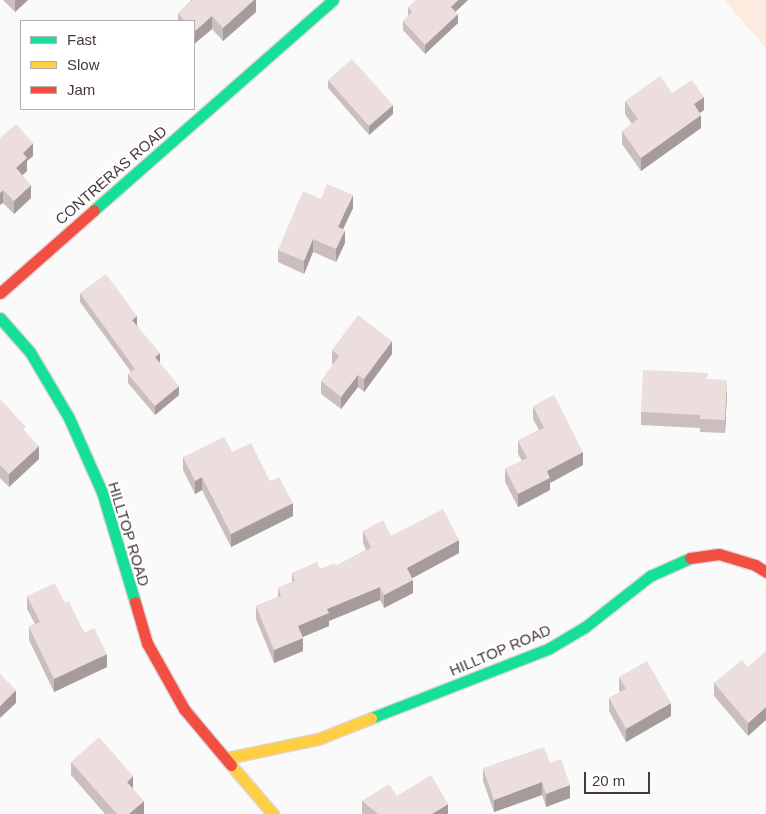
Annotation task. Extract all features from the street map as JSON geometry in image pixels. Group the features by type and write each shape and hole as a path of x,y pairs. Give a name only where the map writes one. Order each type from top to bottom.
{"street":[{"name":"CONTRERAS ROAD","path":"0,293 333,0"},
{"name":"HILLTOP ROAD","path":"0,318 30,352 69,418 102,492 147,643 184,709 273,814"},
{"name":"HILLTOP ROAD","path":"227,758 318,739 548,649 585,627 650,576 685,559 719,554 756,565 766,572"}],"shaded area":[{"path":"724,0 766,0 766,48"}],"building":[{"path":"193,0 254,0 223,28 212,16 195,31 195,20 184,20 178,13"},
{"path":"416,0 458,0 451,7 458,14 425,45 403,21 412,12 408,7"},
{"path":"352,59 393,105 369,126 328,80"},
{"path":"660,76 672,93 692,80 704,97 694,104 701,115 641,158 622,131 638,119 625,101"},
{"path":"16,124 33,143 23,153 27,158 16,168 31,185 14,201 3,190 0,193 0,138"},
{"path":"327,184 353,195 338,227 345,230 336,249 313,239 304,261 278,250 303,191 321,199"},
{"path":"106,274 137,316 132,320 160,353 155,357 179,386 155,406 128,374 135,369 80,293"},
{"path":"358,315 392,341 364,379 358,375 341,397 321,381 339,356 332,350"},
{"path":"643,370 708,373 707,379 727,380 725,420 700,419 700,415 641,412"},
{"path":"554,395 583,452 547,471 550,478 518,494 505,469 527,458 518,441 544,428 533,406"},
{"path":"0,399 26,427 23,430 39,446 9,474 0,465"},
{"path":"224,437 232,452 251,443 270,481 279,477 293,503 231,534 202,477 195,481 183,457"},
{"path":"443,509 459,540 407,568 413,580 384,595 380,587 327,609 329,613 298,626 303,638 274,650 256,606 281,596 278,588 295,581 292,573 317,562 320,569 335,563 336,566 371,548 363,531 383,520 391,536"},
{"path":"55,583 65,603 69,601 84,633 94,628 107,654 54,679 29,627 40,622 27,596"},
{"path":"766,651 766,707 748,723 714,683 742,660 748,667"},
{"path":"647,661 671,703 626,729 609,698 626,689 619,677"},
{"path":"0,674 16,690 0,706"},
{"path":"99,737 133,776 127,782 144,801 129,814 117,814 71,762"},
{"path":"544,747 550,763 561,759 570,785 546,794 542,782 494,800 483,768"},
{"path":"431,775 448,804 432,814 378,814 362,801 389,784 397,796"}],"traffic: fast":[{"path":"94,210 333,0"},
{"path":"0,318 30,352 69,418 102,492 135,602"},
{"path":"371,718 548,649 585,627 650,576 690,558"}],"traffic: slow":[{"path":"227,758 318,739 371,718"},
{"path":"231,765 273,814"}],"traffic: jam":[{"path":"0,293 94,210"},
{"path":"690,558 719,554 755,565 766,572"},
{"path":"135,602 147,643 184,709 231,765"}]}
